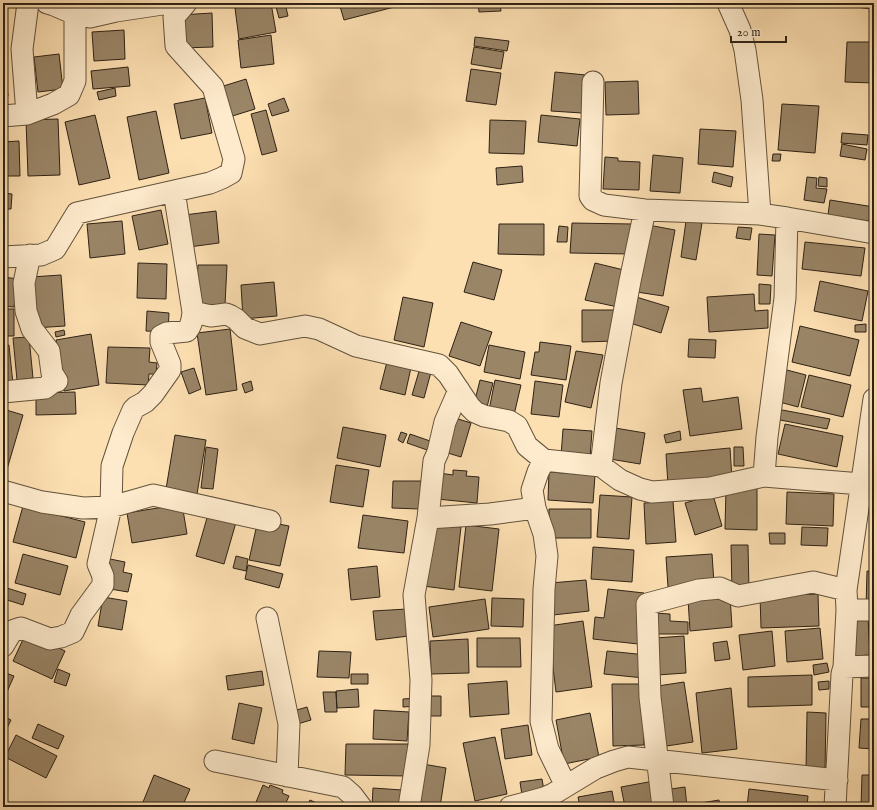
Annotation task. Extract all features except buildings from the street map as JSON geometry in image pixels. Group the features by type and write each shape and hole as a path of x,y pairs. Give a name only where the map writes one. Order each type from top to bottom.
{"street":[{"path":"27,114 22,49 28,3"},
{"path":"47,3 75,14 90,16 115,7 169,3"},
{"path":"3,257 41,255 56,249 77,213 210,183 231,173 234,159 213,87 176,46 174,17 186,3"},
{"path":"728,3 740,30 745,50 752,100 760,214"},
{"path":"3,116 27,114 69,96 75,81 75,14"},
{"path":"593,82 590,196 593,200 604,205 645,210 760,214 874,233"},
{"path":"6,635 21,628 50,639 61,637 73,632 81,615 103,585 103,576 98,564 110,507 112,466 130,415 136,407 145,402 153,394 170,370 170,364 161,342 161,336 167,333 187,331 191,327 193,312 174,191"},
{"path":"601,466 611,383 645,210"},
{"path":"764,476 767,437 785,298 787,218"},
{"path":"3,392 45,388 57,380 52,373 49,351 32,330 26,311 24,283 30,256"},
{"path":"193,312 211,316 226,314 236,319 245,328 260,334 306,326 319,329 356,346 439,365 448,374 475,412 484,416 509,421 517,426 527,446 544,460 601,466 620,480 640,489 652,492 710,488 764,476 861,484"},
{"path":"409,807 419,745 421,680 414,595 428,518 434,461 438,452 445,422 459,390"},
{"path":"835,807 842,674 844,667 846,590 874,399"},
{"path":"544,460 532,490 534,508 544,534 547,556 544,589 541,721 548,748 566,786"},
{"path":"3,490 42,502 83,508 110,507 153,495 270,521"},
{"path":"428,518 490,514 534,508"},
{"path":"664,807 650,697 647,604 699,590 720,588 738,596 813,582 846,590"},
{"path":"846,610 874,610"},
{"path":"267,618 289,724 286,776"},
{"path":"844,667 874,666"},
{"path":"510,807 544,798 596,768 628,757 837,780"},
{"path":"214,761 343,787 352,795 361,807"}]}
